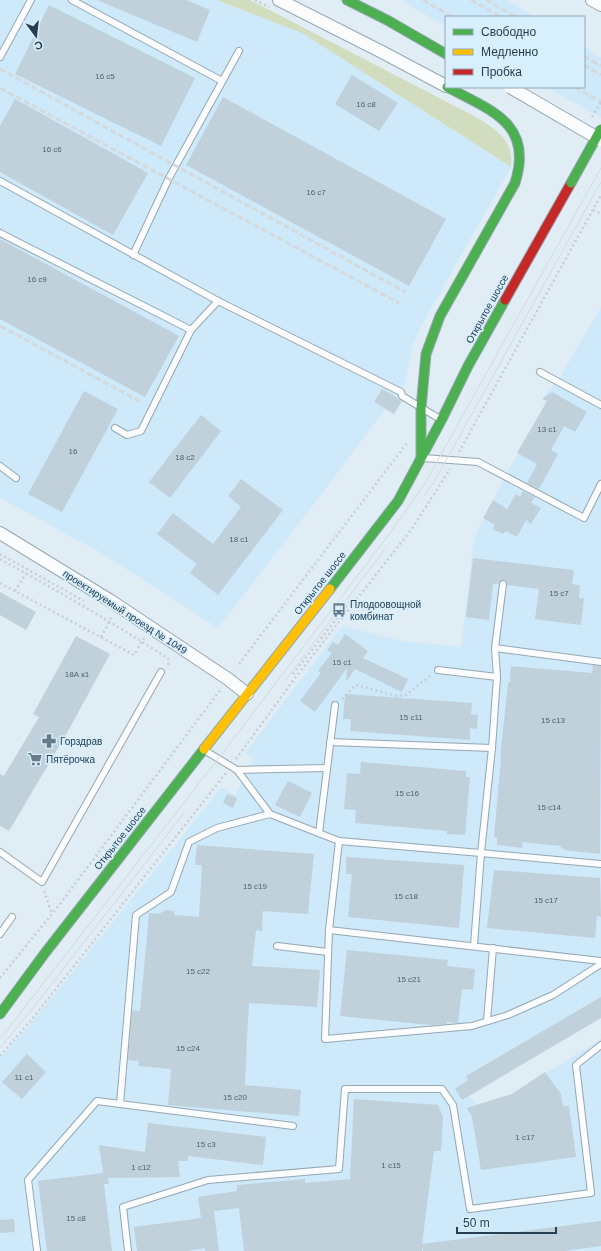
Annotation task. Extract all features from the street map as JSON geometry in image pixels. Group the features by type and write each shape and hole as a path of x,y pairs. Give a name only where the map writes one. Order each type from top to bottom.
{"main road":[{"path":"347,0 445,51"},
{"path":"421,458 421,408 426,354 431,336 440,316 515,183 519,173 521,161 519,147 508,124 497,114 449,88"},
{"path":"507,88 601,141"},
{"name":"Открытое шоссе","path":"0,1014 6,1002 202,749 247,694 398,501 476,353 601,129"}],"street":[{"path":"357,0 445,51"},
{"path":"278,5 382,52 445,86"},
{"path":"512,88 601,141"},
{"name":"проектируемый проезд № 1049","path":"0,533 111,601 247,694"}],"lane":[{"path":"0,57 31,0"},
{"path":"72,0 222,81"},
{"path":"133,255 169,178 239,51"},
{"path":"0,181 218,301 400,392 402,396 442,420"},
{"path":"0,233 191,330"},
{"path":"115,428 127,435 140,431 191,330 218,301"},
{"path":"540,372 601,405"},
{"path":"421,458 478,462 584,518 601,484"},
{"path":"0,466 16,478"},
{"path":"474,945 481,853 492,748 497,677 495,648 503,584"},
{"path":"495,648 601,662"},
{"path":"438,670 497,677"},
{"path":"0,852 42,882 161,672"},
{"path":"319,833 335,705"},
{"path":"330,742 492,748"},
{"path":"202,749 234,768 270,814 339,841 601,864"},
{"path":"234,768 326,768"},
{"path":"120,1104 136,915 170,892 189,842 217,828 270,814"},
{"path":"339,841 329,930 325,1039 472,1026 508,1015 553,995 601,964"},
{"path":"0,934 12,917"},
{"path":"329,930 474,945 601,961"},
{"path":"277,946 328,952"},
{"path":"488,1021 493,948"},
{"path":"128,1251 123,1207 208,1180 339,1169 345,1089 442,1089 453,1105 470,1209 591,1193 576,1065 601,1044"},
{"path":"37,1250 28,1180 97,1101 293,1126"}],"path":[{"path":"255,0 278,5"},
{"path":"0,1056 234,768 294,678 411,530 455,460 601,195"},
{"path":"593,210 601,214"},
{"path":"239,664 408,441"},
{"path":"0,554 90,604"},
{"path":"0,559 170,655"},
{"path":"15,591 28,569"},
{"path":"0,583 134,655 143,640"},
{"path":"294,674 352,599"},
{"path":"101,637 112,617 108,615"},
{"path":"138,634 143,640 169,660 167,669"},
{"path":"335,705 356,685 397,696 406,695 438,670"},
{"path":"0,978 52,914 221,689 215,685"},
{"path":"42,882 52,914"}],"shaded area":[{"path":"0,0 217,0 302,33 511,167 419,330 412,348 405,384 397,398 402,401 394,414 385,409 218,628 98,551 0,498"},
{"path":"401,0 507,0 533,16 445,16 445,26"},
{"path":"585,48 601,58 601,118 548,88 585,88"},
{"path":"601,307 601,1018 475,1092 468,1093 476,1105 512,1094 601,1039 601,1251 0,1251 0,1058 38,1015 221,788 235,795 254,760 245,753 342,626 402,641 461,647 474,538 505,477 547,401 543,399 547,391 558,381"}],"green space":[{"path":"217,0 250,0 474,116 496,130 502,136 509,149 511,167 302,33"}],"building":[{"path":"97,0 186,0 210,10 197,42"},
{"path":"49,5 195,78 161,146 15,74"},
{"path":"352,75 398,103 379,131 335,104"},
{"path":"223,97 446,219 409,286 186,165"},
{"path":"15,99 148,173 113,235 0,172 0,126"},
{"path":"0,239 179,336 145,397 0,319"},
{"path":"382,389 402,401 394,414 374,402"},
{"path":"84,391 118,409 62,512 28,494"},
{"path":"552,392 587,412 575,432 564,426 551,450 558,454 539,489 527,483 537,464 517,453 547,401 542,399"},
{"path":"201,415 221,431 170,498 149,482"},
{"path":"241,479 283,510 218,595 190,573 197,564 157,534 173,513 213,544 241,507 228,496"},
{"path":"523,491 535,497 531,503 541,508 531,524 526,520 517,537 506,531 503,534 493,529 495,525 483,518 493,500 507,509 516,494 520,497"},
{"path":"473,558 574,570 572,584 580,585 579,598 584,598 581,625 535,619 539,589 507,585 507,582 503,580 498,584 493,584 489,620 466,617"},
{"path":"0,592 36,612 26,630 0,615"},
{"path":"345,634 368,651 363,658 408,679 402,692 355,669 346,682 347,668 315,712 300,701 321,673 318,671 332,653 327,650 333,642 338,645"},
{"path":"76,636 110,654 67,733 9,831 0,826 0,774 4,776 39,717 33,714"},
{"path":"593,665 601,666 600,854 564,850 560,846 523,842 522,848 497,845 497,838 494,837 500,758 511,666 592,673"},
{"path":"345,694 472,703 471,714 478,715 477,729 470,728 470,740 350,731 351,719 343,719"},
{"path":"361,762 466,771 466,777 470,777 465,835 447,834 447,831 355,823 356,810 344,809 347,773 360,774"},
{"path":"288,781 312,793 300,817 275,805"},
{"path":"227,794 237,798 233,808 223,803"},
{"path":"197,845 314,854 308,914 263,911 262,931 256,930 252,966 320,970 317,1007 249,1003 245,1085 301,1090 299,1116 168,1105 171,1069 138,1066 139,1061 128,1060 132,1010 140,1011 149,913 159,914 166,910 174,911 174,915 199,917 202,865 195,865"},
{"path":"346,857 464,865 459,928 348,917 352,874 346,874"},
{"path":"494,870 600,878 601,917 597,916 595,938 487,928"},
{"path":"347,950 448,960 447,966 475,969 473,990 462,989 458,1023 447,1022 447,1024 430,1025 340,1016"},
{"path":"601,997 601,1018 462,1100 455,1089 468,1080 466,1076"},
{"path":"27,1054 46,1072 22,1099 2,1082"},
{"path":"545,1072 561,1094 563,1106 569,1106 576,1157 481,1170 472,1117 467,1108 512,1094"},
{"path":"354,1099 438,1105 443,1117 441,1151 434,1151 422,1244 601,1221 601,1246 564,1251 423,1251 422,1246 422,1251 244,1251 239,1208 214,1211 219,1251 205,1251 205,1248 187,1251 137,1251 134,1227 201,1218 198,1197 237,1191 237,1185 305,1179 305,1183 350,1179"},
{"path":"148,1123 266,1137 263,1165 188,1156 188,1161 178,1161 180,1177 108,1178 109,1184 104,1184 112,1251 47,1251 38,1181 103,1173 99,1145 145,1152"},
{"path":"14,1219 15,1232 0,1233 0,1220"}],"tram line":[{"path":"0,1039 218,759 390,533 424,485 601,168"},
{"path":"424,496 434,482 601,182"},
{"path":"285,681 385,549"},
{"path":"0,1048 30,1012 184,813"}],"railway":[{"path":"423,0 451,16"},
{"path":"471,0 499,16"},
{"path":"486,0 514,16"},
{"path":"585,57 601,66"},
{"path":"585,66 601,75"},
{"path":"0,69 405,292"},
{"path":"0,88 399,303"},
{"path":"577,88 601,102"},
{"path":"0,326 143,403"}],"traffic: fast":[{"path":"347,0 387,20 445,53"},
{"path":"421,456 421,408 426,354 440,316 515,183 519,163 518,146 513,132 504,121 478,103 449,88"},
{"path":"571,183 601,129"},
{"path":"330,589 398,501 442,419 468,366 505,300"},
{"path":"0,1014 45,953 204,749"}],"traffic: slow":[{"path":"204,749 330,589"}],"traffic: jam":[{"path":"505,300 571,183"}],"place":[{"name":"Плодоовощной комбинат","path":"339,610"},
{"name":"Горздрав","path":"49,741"},
{"name":"Пятёрочка","path":"35,759"}]}
